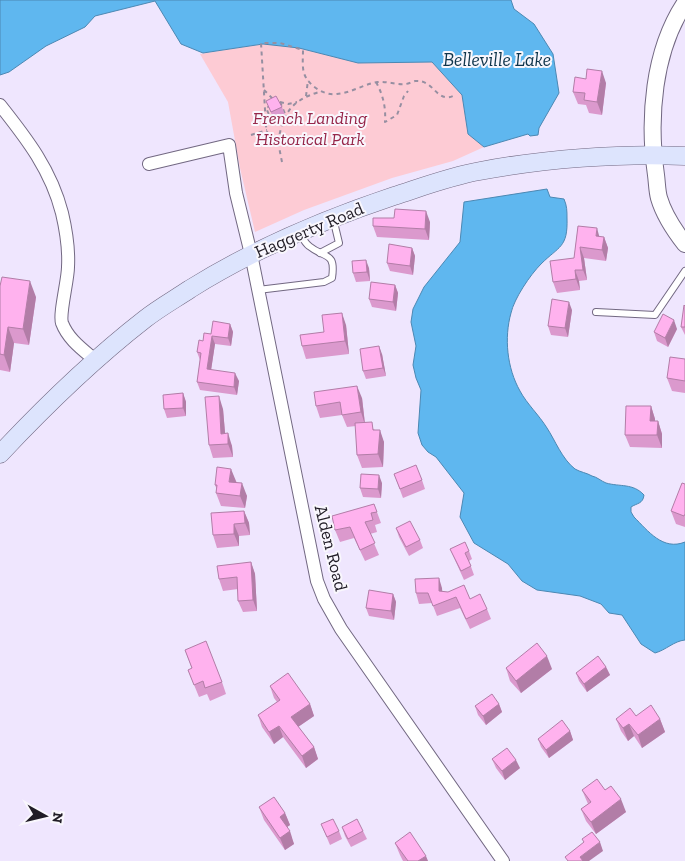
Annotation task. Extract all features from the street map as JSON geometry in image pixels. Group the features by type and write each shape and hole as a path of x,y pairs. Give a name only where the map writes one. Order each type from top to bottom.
{"main road":[{"name":"Haggerty Road","path":"0,454 39,413 95,360 146,318 251,254 299,231 333,217 433,183 479,171 586,158 653,155 685,156"}],"street":[{"path":"685,3 676,17 660,59 652,124 653,155 659,198 672,229 685,244"},
{"path":"0,105 19,129 49,174 62,215 68,267 61,321 73,341 95,360"},
{"name":"Alden Road","path":"149,164 228,145 236,193 251,254 317,581 324,599 341,629 503,861"}],"lane":[{"path":"320,253 339,243 333,217"},
{"path":"258,290 324,282 332,278 333,263 330,258 307,245 299,231"},
{"path":"596,312 655,315 685,271"}],"path":[{"path":"278,142 267,130 261,44 280,43 304,50 305,75 320,91 337,95 376,82 406,85 413,81 432,87 442,98 448,99 454,95"},
{"path":"306,96 308,80"},
{"path":"376,82 382,94 386,114 385,122 397,115 404,96 408,91"},
{"path":"264,89 273,100 288,104 297,102"},
{"path":"282,162 278,142 286,116 297,102 306,96 320,91"},
{"path":"280,102 266,108 274,123 286,116"},
{"path":"280,102 286,116"},
{"path":"251,135 267,130"}],"green space":[{"name":"French Landing Historical Park","path":"263,44 299,48 358,63 432,62 462,95 468,134 484,147 453,161 392,178 304,210 255,232 240,168 228,102 200,54"}],"water":[{"name":"Belleville Lake","path":"0,0 511,0 514,9 534,24 553,54 559,93 539,128 538,135 530,136 528,134 484,147 468,134 462,95 432,62 358,63 299,48 263,44 203,53 181,44 155,1 95,16 85,27 46,46 9,72 0,75"},
{"path":"547,189 550,197 564,199 567,211 566,235 561,246 532,274 515,301 509,323 507,343 512,373 523,396 544,423 570,465 606,483 631,487 640,491 644,495 642,500 631,507 634,517 650,533 663,542 677,544 685,542 685,640 655,653 641,644 622,615 609,613 601,604 580,596 537,590 522,581 508,564 474,543 460,517 464,493 436,457 422,445 418,433 421,390 413,365 416,346 411,322 413,309 424,287 460,242 464,202"}],"building":[{"path":"587,69 602,71 597,102 584,100 585,93 573,92 575,77 586,79"},
{"path":"276,96 282,107 271,112 266,101"},
{"path":"395,209 426,211 425,229 373,226 373,218 394,218"},
{"path":"578,226 597,228 596,236 604,237 602,250 580,247 583,270 575,270 576,279 553,282 550,261 574,258"},
{"path":"389,244 412,248 410,266 387,263"},
{"path":"366,260 367,272 353,273 352,261"},
{"path":"2,277 30,281 23,329 8,327 4,355 0,354 0,286"},
{"path":"371,282 395,285 393,302 369,299"},
{"path":"552,299 569,302 565,328 548,326"},
{"path":"684,305 685,327 681,327"},
{"path":"342,313 345,341 302,346 300,335 324,332 322,315"},
{"path":"663,314 674,320 665,338 654,332"},
{"path":"213,321 230,324 228,338 212,336 207,369 235,373 234,387 197,382 201,353 197,352 199,340 203,341 204,333 211,334"},
{"path":"379,346 383,368 363,371 360,349"},
{"path":"670,357 685,359 685,381 667,378"},
{"path":"357,386 361,412 342,415 340,402 316,406 314,392"},
{"path":"183,393 183,408 164,409 163,395"},
{"path":"219,396 221,434 228,433 228,444 209,445 205,397"},
{"path":"626,406 651,406 650,421 658,421 657,435 625,435"},
{"path":"372,422 373,430 380,430 378,454 357,455 355,423"},
{"path":"416,465 422,480 400,489 394,474"},
{"path":"217,467 231,469 229,482 242,483 240,496 216,493"},
{"path":"361,474 379,475 378,489 360,488"},
{"path":"682,483 685,484 684,516 671,511"},
{"path":"374,504 377,512 371,513 373,520 365,522 375,543 360,550 350,527 335,530 332,516"},
{"path":"244,511 245,523 234,524 234,534 213,535 211,513"},
{"path":"410,521 420,540 406,547 396,528"},
{"path":"465,542 469,551 465,553 471,566 461,571 450,549"},
{"path":"251,562 253,600 238,601 237,577 219,579 217,566"},
{"path":"439,578 439,591 448,592 464,585 470,599 480,594 487,609 466,619 456,597 433,606 428,593 416,593 415,579"},
{"path":"369,590 393,594 391,611 366,608"},
{"path":"206,641 222,682 205,688 203,681 194,685 188,670 192,668 185,650"},
{"path":"537,643 547,656 516,681 506,668"},
{"path":"598,656 606,667 584,684 576,673"},
{"path":"288,673 310,704 291,717 314,747 302,756 279,726 269,732 258,715 280,700 270,686"},
{"path":"492,694 499,704 483,716 475,706"},
{"path":"651,705 660,719 638,735 629,724 623,728 616,719 630,708 636,716"},
{"path":"562,720 570,731 546,750 538,739"},
{"path":"507,748 516,760 502,771 492,759"},
{"path":"597,779 605,790 611,786 621,799 591,822 581,809 591,802 582,790"},
{"path":"274,797 285,813 280,817 290,831 280,838 259,807"},
{"path":"333,819 339,831 327,837 321,824"},
{"path":"357,819 363,831 348,839 342,827"},
{"path":"410,832 426,856 418,861 408,861 395,843"},
{"path":"592,832 600,842 580,857 583,861 568,861 565,857 584,842 582,839"}]}
